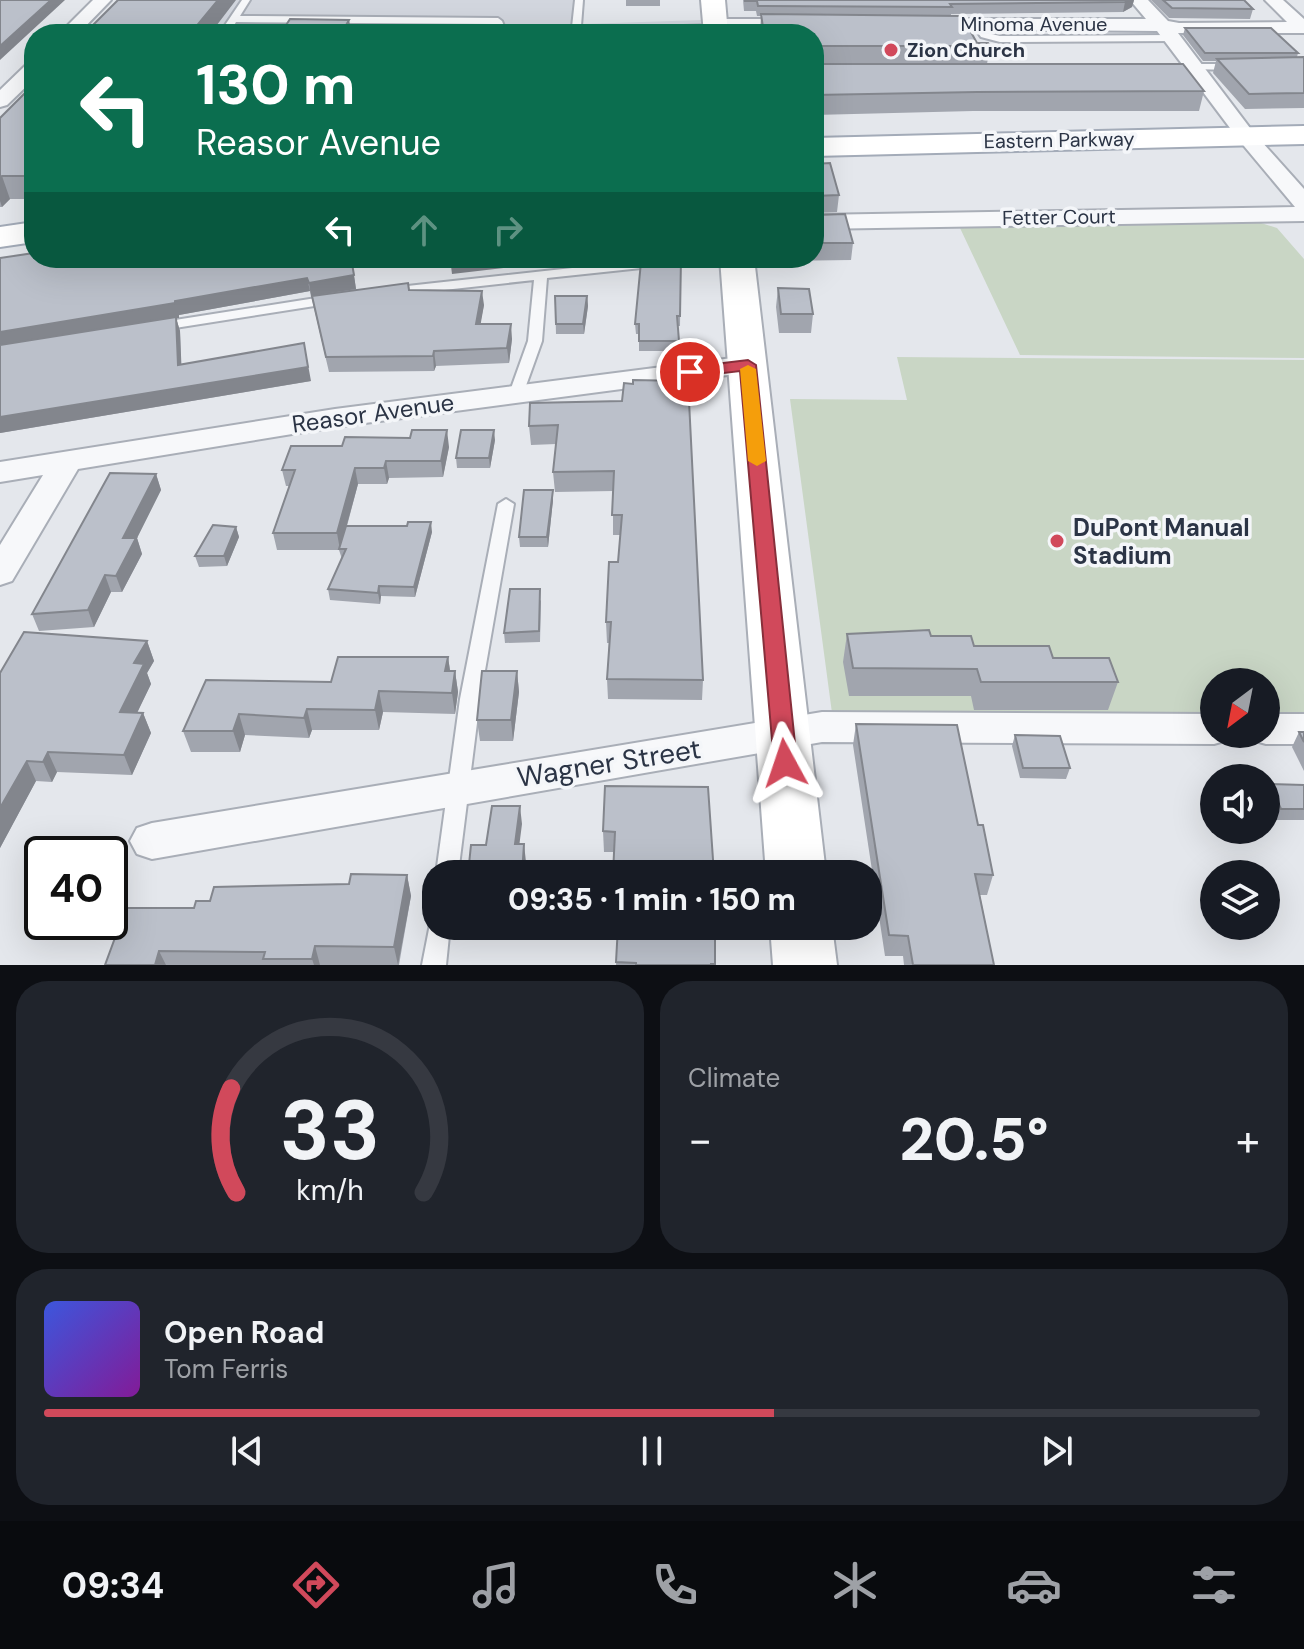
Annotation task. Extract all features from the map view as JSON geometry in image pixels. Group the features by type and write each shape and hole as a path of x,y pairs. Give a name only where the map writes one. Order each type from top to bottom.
{"street":[{"path":"78,24 103,0"},
{"path":"1138,0 1167,32 1246,136 1304,203"},
{"path":"1273,0 1304,27"},
{"path":"715,21 822,24"},
{"name":"Minoma Avenue","path":"899,24 1167,32 1304,27"},
{"path":"1122,74 1196,70"},
{"path":"0,101 24,78"},
{"name":"Eastern Parkway","path":"824,147 1304,135"},
{"name":"Fetter Court","path":"824,222 1304,214"},
{"path":"0,237 24,233"},
{"path":"738,268 795,860"},
{"name":"Reasor Avenue","path":"0,472 294,424 748,365"},
{"path":"0,573 67,461"},
{"name":"Wagner Street","path":"152,841 822,727 1200,729"},
{"path":"1280,729 1304,729"},
{"path":"802,940 805,965"}],"lane":[{"path":"231,24 246,0"},
{"path":"576,24 579,0"},
{"path":"234,19 498,21 499,24"},
{"path":"1196,70 1248,67"},
{"path":"373,294 606,268"},
{"path":"516,394 535,341 541,275"},
{"path":"139,330 342,298"},
{"path":"449,860 470,699 506,504"},
{"path":"434,965 437,940"}],"shaded area":[{"path":"220,0 585,0 582,24 200,24"},
{"path":"702,20 702,24 582,24"}],"green space":[{"path":"1261,223 1277,228 1304,259 1304,358 1020,355 960,228"},
{"name":"DuPont Manual Stadium","path":"897,357 1304,360 1304,715 1280,715 1280,668 1200,668 1200,715 832,713 790,399 907,400"}],"building":[{"path":"0,0 51,0 24,24 0,46"},
{"path":"118,0 218,0 198,24 94,24"},
{"path":"745,0 1129,0 950,4 952,7 758,6 757,1"},
{"path":"1163,0 1244,0 1253,9 1172,8"},
{"path":"761,14 962,16 977,43 988,43 990,46 824,46 824,24 762,24"},
{"path":"290,19 349,20 347,24 287,24"},
{"path":"1185,28 1271,28 1298,53 1205,53"},
{"path":"1304,57 1304,93 1249,94 1217,59"},
{"path":"824,64 1183,64 1204,91 824,95"},
{"path":"24,94 24,176 2,176 0,179 0,118"},
{"path":"824,163 830,163 839,195 824,196"},
{"path":"845,214 853,243 824,243 824,215"},
{"path":"24,254 24,268 353,268 354,275 309,283 307,278 0,332 0,258"},
{"path":"640,268 681,268 680,316 677,316 679,341 639,341 639,324 635,324"},
{"path":"408,283 409,290 482,291 476,324 511,324 507,348 434,351 433,356 326,357 312,296"},
{"path":"778,288 809,289 813,314 781,314"},
{"path":"555,296 587,296 583,324 556,324"},
{"path":"176,317 178,365 304,343 308,367 0,417 0,345"},
{"path":"633,380 683,381 683,401 689,401 703,680 607,679 611,622 606,622 609,562 618,562 622,515 612,515 614,471 553,472 558,425 529,426 530,403 622,401 624,383 633,384"},
{"path":"412,430 447,430 441,461 386,461 384,468 355,468 337,533 273,533 295,470 282,470 291,446 342,446 345,437 410,438"},
{"path":"461,430 494,430 489,458 456,458"},
{"path":"110,473 156,474 123,538 136,538 116,576 105,575 88,610 32,614"},
{"path":"524,490 553,490 547,537 519,537"},
{"path":"408,522 431,522 414,587 379,586 378,593 328,589 346,549 339,549 346,526 407,526"},
{"path":"213,525 236,527 224,556 195,556"},
{"path":"510,589 540,589 539,631 504,633"},
{"path":"929,630 931,636 971,636 974,646 1049,646 1053,658 1109,658 1118,682 981,682 977,669 853,668 847,634"},
{"path":"24,632 147,641 134,663 144,664 120,712 143,713 124,755 48,752 43,762 27,761 0,808 0,673"},
{"path":"338,657 448,657 445,671 455,671 452,693 379,691 375,710 307,709 304,718 239,714 233,731 183,731 206,680 331,682"},
{"path":"482,671 517,671 511,720 477,720"},
{"path":"856,724 957,725 978,825 983,825 993,875 975,874 994,965 913,965 908,936 889,935 882,890 882,860 877,860"},
{"path":"1015,735 1060,736 1070,768 1023,768"},
{"path":"1280,784 1304,785 1304,809 1281,809"},
{"path":"605,786 708,787 713,860 614,860 615,832 603,831"},
{"path":"492,806 520,806 515,844 524,844 523,860 469,860 471,845 486,845"},
{"path":"351,874 407,875 394,947 315,946 312,959 263,959 265,952 159,951 155,965 105,965 114,940 128,940 128,908 194,908 196,901 210,901 214,887 349,884"},
{"path":"617,940 715,940 715,964 711,965 616,962"}],"slow traffic":[{"path":"748,369 757,461"}],"place":[{"name":"Zion Church","path":"891,50"},
{"name":"DuPont Manual Stadium","path":"1057,541"}],"route":[{"path":"690,372 748,365 785,763"}]}
